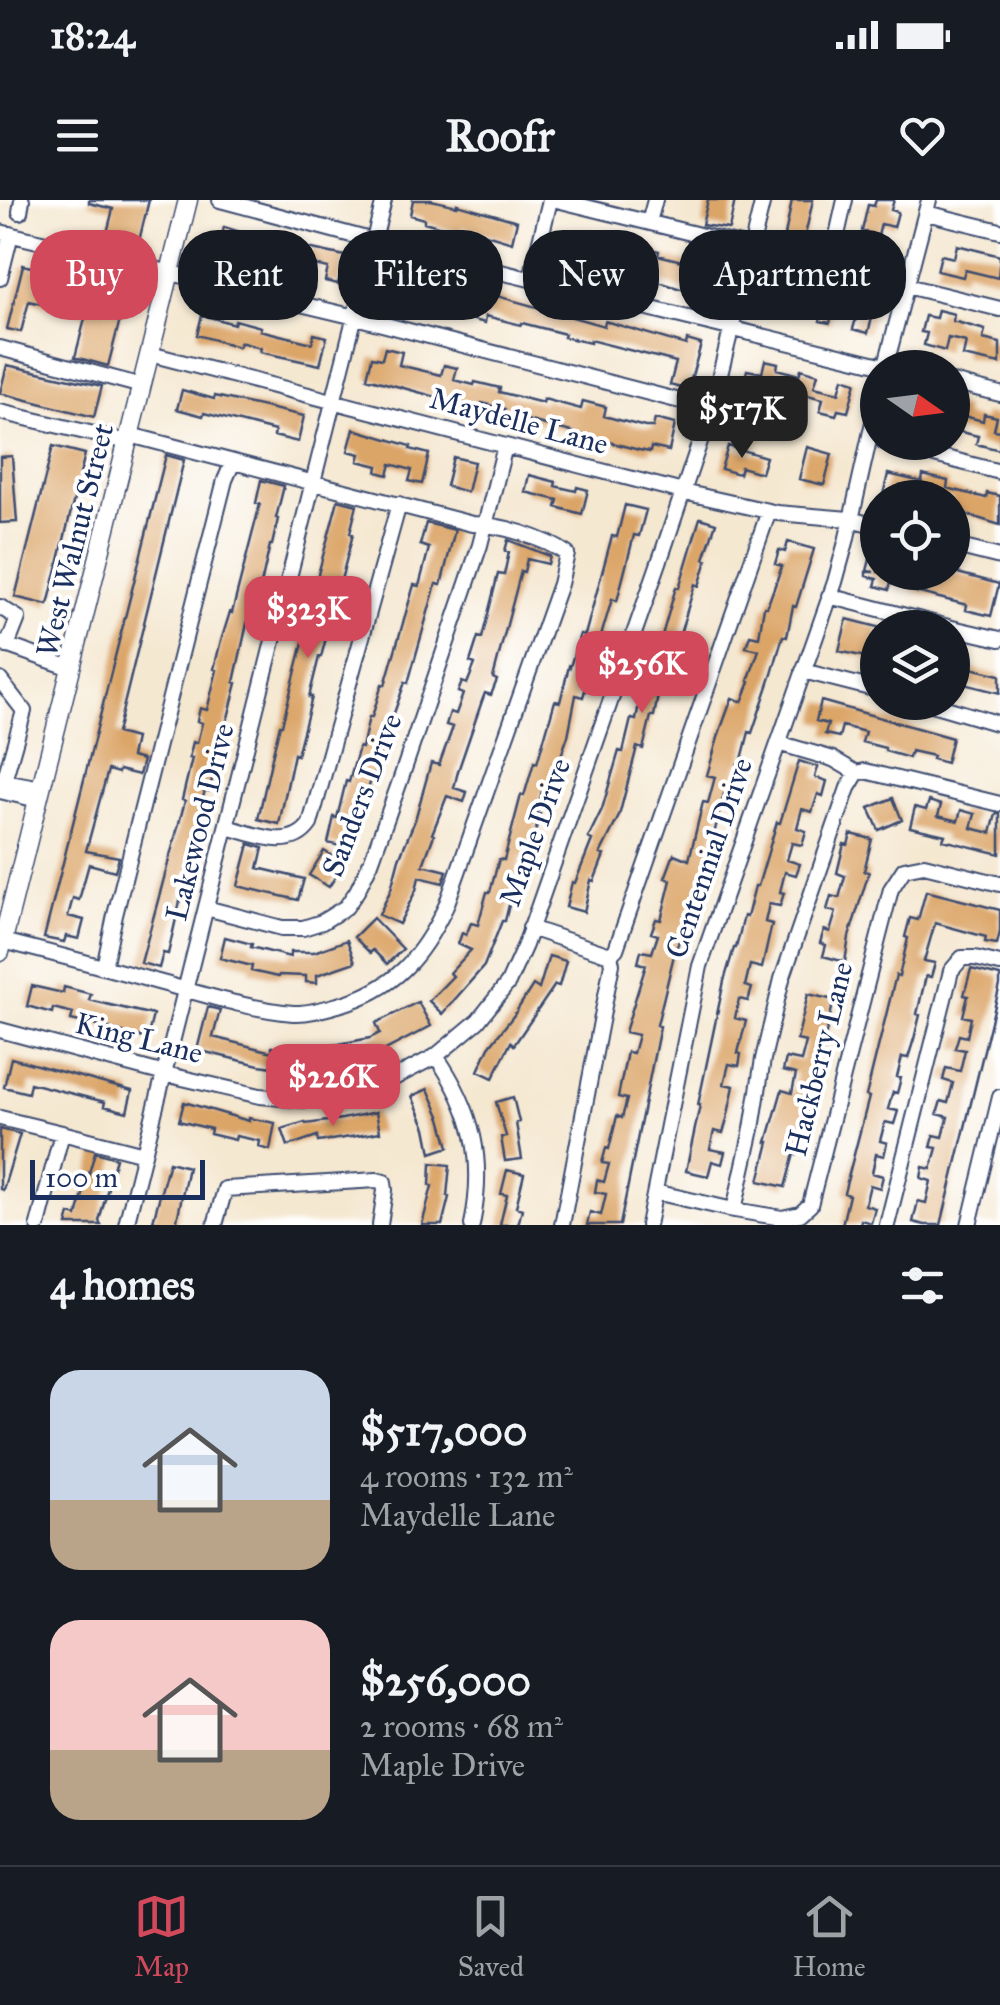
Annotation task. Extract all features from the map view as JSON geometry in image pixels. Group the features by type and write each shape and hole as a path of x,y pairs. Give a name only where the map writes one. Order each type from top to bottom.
{"main road":[{"name":"West Walnut Street","path":"2,946 6,904 40,794 188,200"}],"street":[{"path":"220,200 338,231"},
{"name":"Lakewood Drive","path":"376,230 384,200"},
{"path":"545,230 553,200 682,230"},
{"path":"649,222 655,200"},
{"name":"Maple Drive","path":"756,230 763,200"},
{"path":"839,230 846,200"},
{"path":"892,350 927,207 1000,232"},
{"path":"0,278 5,233 338,313"},
{"path":"907,286 1000,308"},
{"path":"659,309 860,360"},
{"name":"Lakewood Drive","path":"126,1225 354,320"},
{"path":"367,320 710,410"},
{"name":"Maple Drive","path":"436,1056 478,1021 508,983 525,944 683,492 734,320"},
{"path":"0,348 142,386"},
{"name":"Maydelle Lane","path":"150,354 683,492 769,511 860,522"},
{"path":"970,386 1000,394"},
{"path":"0,412 232,462 472,524 486,524 554,544 566,554 560,584 446,906 432,936 384,987 348,1002 297,1013 2,946"},
{"name":"Sanders Drive","path":"206,908 282,928 303,928 346,907 357,891 399,784 486,524 506,446"},
{"name":"Centennial Drive","path":"648,1225 700,966 830,596 870,460"},
{"path":"952,460 1000,472"},
{"path":"104,967 164,717 232,462"},
{"path":"227,826 288,841 302,836 310,824 399,504"},
{"path":"610,956 616,949 769,511"},
{"path":"970,550 1000,557"},
{"path":"830,596 883,610"},
{"path":"0,607 18,618 4,645 71,668"},
{"path":"970,632 1000,640"},
{"path":"803,671 860,685"},
{"path":"0,680 24,711 4,780 40,794"},
{"path":"970,715 1000,724"},
{"path":"778,743 832,760 857,774"},
{"path":"734,1210 782,979 848,788 857,774 866,771 1000,804"},
{"path":"0,791 40,794"},
{"name":"Hackberry Lane","path":"655,1192 782,1218 800,1214 810,1204 891,888 904,869 924,865 1000,884"},
{"path":"530,928 610,956"},
{"path":"562,1225 612,964 610,956"},
{"path":"886,1225 951,971 962,958 1000,964"},
{"name":"King Lane","path":"0,1030 164,1074 260,1096 303,1100 357,1091 392,1079 436,1056"},
{"path":"436,1056 457,1086 478,1163 472,1225"},
{"path":"968,1225 1000,1097"},
{"path":"0,1118 144,1154"},
{"path":"38,1225 62,1134"},
{"path":"216,1225 224,1189 377,1180 384,1182 385,1190 380,1225"}],"building":[{"path":"149,200 142,230 108,230 113,209 89,203"},
{"path":"413,200 431,200 517,221 512,242 503,239 503,230 452,230 410,215"},
{"path":"708,200 735,200 729,229 702,225"},
{"path":"792,200 813,200 806,230 786,230"},
{"path":"876,200 894,200 891,210 898,212 894,227 881,224 880,230 862,230 868,205 874,206"},
{"path":"957,245 1000,256 998,278 965,270 963,277 937,271 941,255 954,258"},
{"path":"318,250 338,254 338,284 325,281 328,268 318,266"},
{"path":"659,255 679,260 679,288 659,282"},
{"path":"23,265 30,267 30,301 21,332 7,329"},
{"path":"503,298 523,303 523,320 583,320 604,326 605,321 686,345 687,340 701,344 688,390 670,385 676,362 502,320"},
{"path":"938,310 954,314 953,321 985,330 983,339 1000,343 1000,364 970,358 970,350 964,350 966,342 948,338 945,350 924,345 927,333 921,332 925,316 936,318"},
{"path":"85,320 120,320 108,366 75,357"},
{"path":"201,320 234,324 235,320 312,343 314,334 327,337 320,365 260,352 261,348 240,342 239,347 197,335"},
{"path":"856,320 871,320 868,333 853,329"},
{"path":"385,348 402,352 399,365 441,375 444,365 457,368 454,380 500,388 499,392 581,409 583,401 606,407 604,416 645,427 653,427 655,419 675,424 669,451 651,447 650,452 639,450 504,414 505,409 482,403 480,409 367,378 372,357 382,359"},
{"path":"765,360 778,363 777,369 799,375 801,369 818,374 814,387 839,393 843,378 856,382 848,412 838,410 836,415 820,411 823,399 772,386 771,393 743,386 747,370 762,373"},
{"path":"7,365 102,386 94,417 0,393"},
{"path":"182,390 304,416 298,442 274,436 275,431 177,409"},
{"path":"984,414 997,417 994,430 1000,431 1000,450 976,444 978,436 970,434 970,418 983,421"},
{"path":"354,429 429,454 422,484 409,481 412,470 391,464 388,475 377,472 378,466 358,461 360,454 348,451"},
{"path":"53,446 85,454 48,605 15,597"},
{"path":"728,446 766,457 761,473 741,467 739,474 721,469"},
{"path":"807,447 832,454 824,485 799,479"},
{"path":"166,455 184,460 117,733 135,738 131,757 143,760 139,775 108,770 86,851 119,857 115,871 89,864 79,900 73,898 68,916 84,920 79,939 66,936 64,942 44,938"},
{"path":"12,456 17,522 0,523 0,457"},
{"path":"453,457 474,462 467,492 446,486"},
{"path":"888,474 914,480 887,480"},
{"path":"529,475 556,482 555,486 588,490 582,514 556,507 558,500 525,492"},
{"path":"261,480 284,486 278,519 255,611 250,610 234,682 237,683 209,791 205,790 168,954 163,953 159,968 141,963 185,801 182,800 189,758 202,723 197,721 200,708 207,710 220,644 232,613 260,504 256,503"},
{"path":"970,494 1000,496 1000,525 970,516"},
{"path":"338,500 357,505 350,533 353,534 279,824 258,819"},
{"path":"625,505 646,510 639,536 634,535 617,601 612,599 583,697 576,695 568,736 548,792 542,791 537,826 527,858 521,857 505,921 484,966 442,1014 429,1001 471,950 458,944 471,923 478,925 499,859 504,860 521,795 524,796 534,762 537,763 555,701 560,702 580,634 585,635 612,536 617,537"},
{"path":"700,518 716,523 704,559 707,560 699,586 695,584 666,681 661,680 643,749 637,747 619,816 600,854 604,855 594,881 591,880 584,912 566,907 572,882 575,883 592,840 588,838 602,809 619,751 623,752 631,719 636,720 642,686 646,686"},
{"path":"426,523 455,530 441,585 436,584 408,683 405,682 362,813 358,812 349,848 328,843 369,717 382,684 385,685 414,585 419,586 429,548 420,545"},
{"path":"508,540 550,556 548,564 527,559 524,572 521,571 493,678 497,680 491,695 485,693 458,771 454,788 467,792 464,802 447,796 432,834 423,865 447,871 443,883 419,877 399,924 379,915 415,820 431,763 439,765 453,727 446,725 450,712 456,714 463,694 458,692 462,682 467,684 475,664 470,662 478,637 482,638 498,574 504,575"},
{"path":"788,542 814,549 796,607 793,606 787,637 783,636 729,796 724,794 708,858 674,955 620,1225 587,1225 590,1212 601,1215 606,1194 595,1192 597,1180 604,1182 609,1164 602,1163 606,1148 609,1149 617,1116 622,1118 627,1099 618,1097 627,1052 633,1053 638,1035 625,1032 646,965 638,963 641,951 652,953 658,935 651,933 656,919 661,920 671,880 665,878 674,854 689,860 703,802 708,803 715,777 707,775 720,731 732,698 742,702 759,650 746,647 750,635 759,637 764,607 782,566 775,564 779,550 785,552"},
{"path":"970,576 999,584 991,616 966,610 967,605 912,591 970,590"},
{"path":"847,619 860,622 860,656 839,651"},
{"path":"970,668 1000,675 1000,693 970,686"},
{"path":"821,701 860,712 860,720 888,720 952,738 946,763 911,751 909,758 885,751 862,742 865,732 842,726 839,737 825,734 828,724 816,721"},
{"path":"799,761 818,767 815,777 827,781 812,812 802,809 797,828 806,831 802,845 792,843 787,860 800,864 796,875 785,872 780,906 769,904 765,922 772,924 762,968 750,965 745,986 752,988 748,1001 739,999 735,1018 746,1021 739,1066 729,1064 724,1084 734,1086 727,1119 723,1133 714,1131 710,1149 725,1152 722,1164 712,1161 708,1176 686,1171 724,981"},
{"path":"893,798 902,820 879,830 869,808"},
{"path":"929,801 941,805 938,816 958,821 961,810 975,814 971,828 991,833 996,814 1000,814 1000,854 910,827 915,807 926,810"},
{"path":"851,834 872,839 864,871 869,872 845,962 823,956 826,945 820,943 824,930 830,932 836,912 827,910 831,896 839,898 845,876 837,873 844,844 848,845"},
{"path":"249,844 263,848 258,868 304,879 298,900 238,886"},
{"path":"324,851 344,863 329,887 309,875"},
{"path":"926,891 1000,910 997,944 985,942 986,937 935,923 924,961 935,963 931,977 926,976 914,1039 908,1058 902,1057 897,1093 893,1092 888,1109 898,1111 894,1124 885,1122 880,1141 887,1143 884,1156 876,1154 872,1173 883,1176 880,1188 870,1185 865,1205 875,1208 871,1223 861,1220 860,1225 842,1225 849,1195 844,1193 896,975 899,976 908,938 905,937 910,918 918,920"},
{"path":"373,918 403,949 387,964 354,937"},
{"path":"225,937 290,957 290,952 314,952 347,940 355,962 317,975 317,983 306,982 306,976 278,977 220,958"},
{"path":"549,956 566,961 559,986 555,985 514,1045 511,1042 493,1078 478,1071 489,1047 533,985 539,989"},
{"path":"971,969 1000,976 1000,985 941,1225 925,1225 913,1222 918,1201 926,1203 931,1181 921,1178 923,1167 931,1169 937,1148 931,1147 934,1135 943,1137 948,1117 937,1114 941,1101 948,1103 953,1083 943,1080 946,1068 960,1071 965,1050 955,1048 959,1035 967,1037 971,1018 963,1016"},
{"path":"32,986 63,993 64,987 91,994 89,1000 153,1015 147,1039 71,1020 73,1013 53,1008 52,1013 27,1006"},
{"path":"808,994 834,1000 797,1155 794,1154 785,1187 759,1181 782,1090 792,1093 796,1074 783,1071 786,1058 801,1061 806,1042 797,1040"},
{"path":"418,1002 431,1026 370,1058 295,1070 197,1050 208,1007 220,1010 213,1037 272,1052 272,1047 304,1052 304,1046 370,1038 380,1033 376,1023"},
{"path":"11,1058 132,1091 127,1112 104,1106 105,1102 30,1083 28,1093 4,1087"},
{"path":"428,1089 449,1147 431,1153 426,1128 412,1096"},
{"path":"513,1097 522,1159 505,1161 501,1137 506,1136 496,1102"},
{"path":"184,1102 249,1121 275,1123 270,1150 259,1147 260,1141 210,1134 211,1129 179,1121"},
{"path":"376,1112 380,1132 318,1142 317,1136 288,1146 282,1129 305,1122"},
{"path":"0,1129 20,1134 3,1190 0,1189"},
{"path":"95,1152 116,1158 101,1225 67,1225 70,1214 77,1216"},
{"path":"169,1162 188,1167 176,1225 153,1221"},
{"path":"431,1163 450,1165 449,1197 442,1225 422,1225 432,1186"},
{"path":"507,1170 524,1174 516,1207 522,1209 518,1225 500,1225 507,1195 501,1194"}]}
